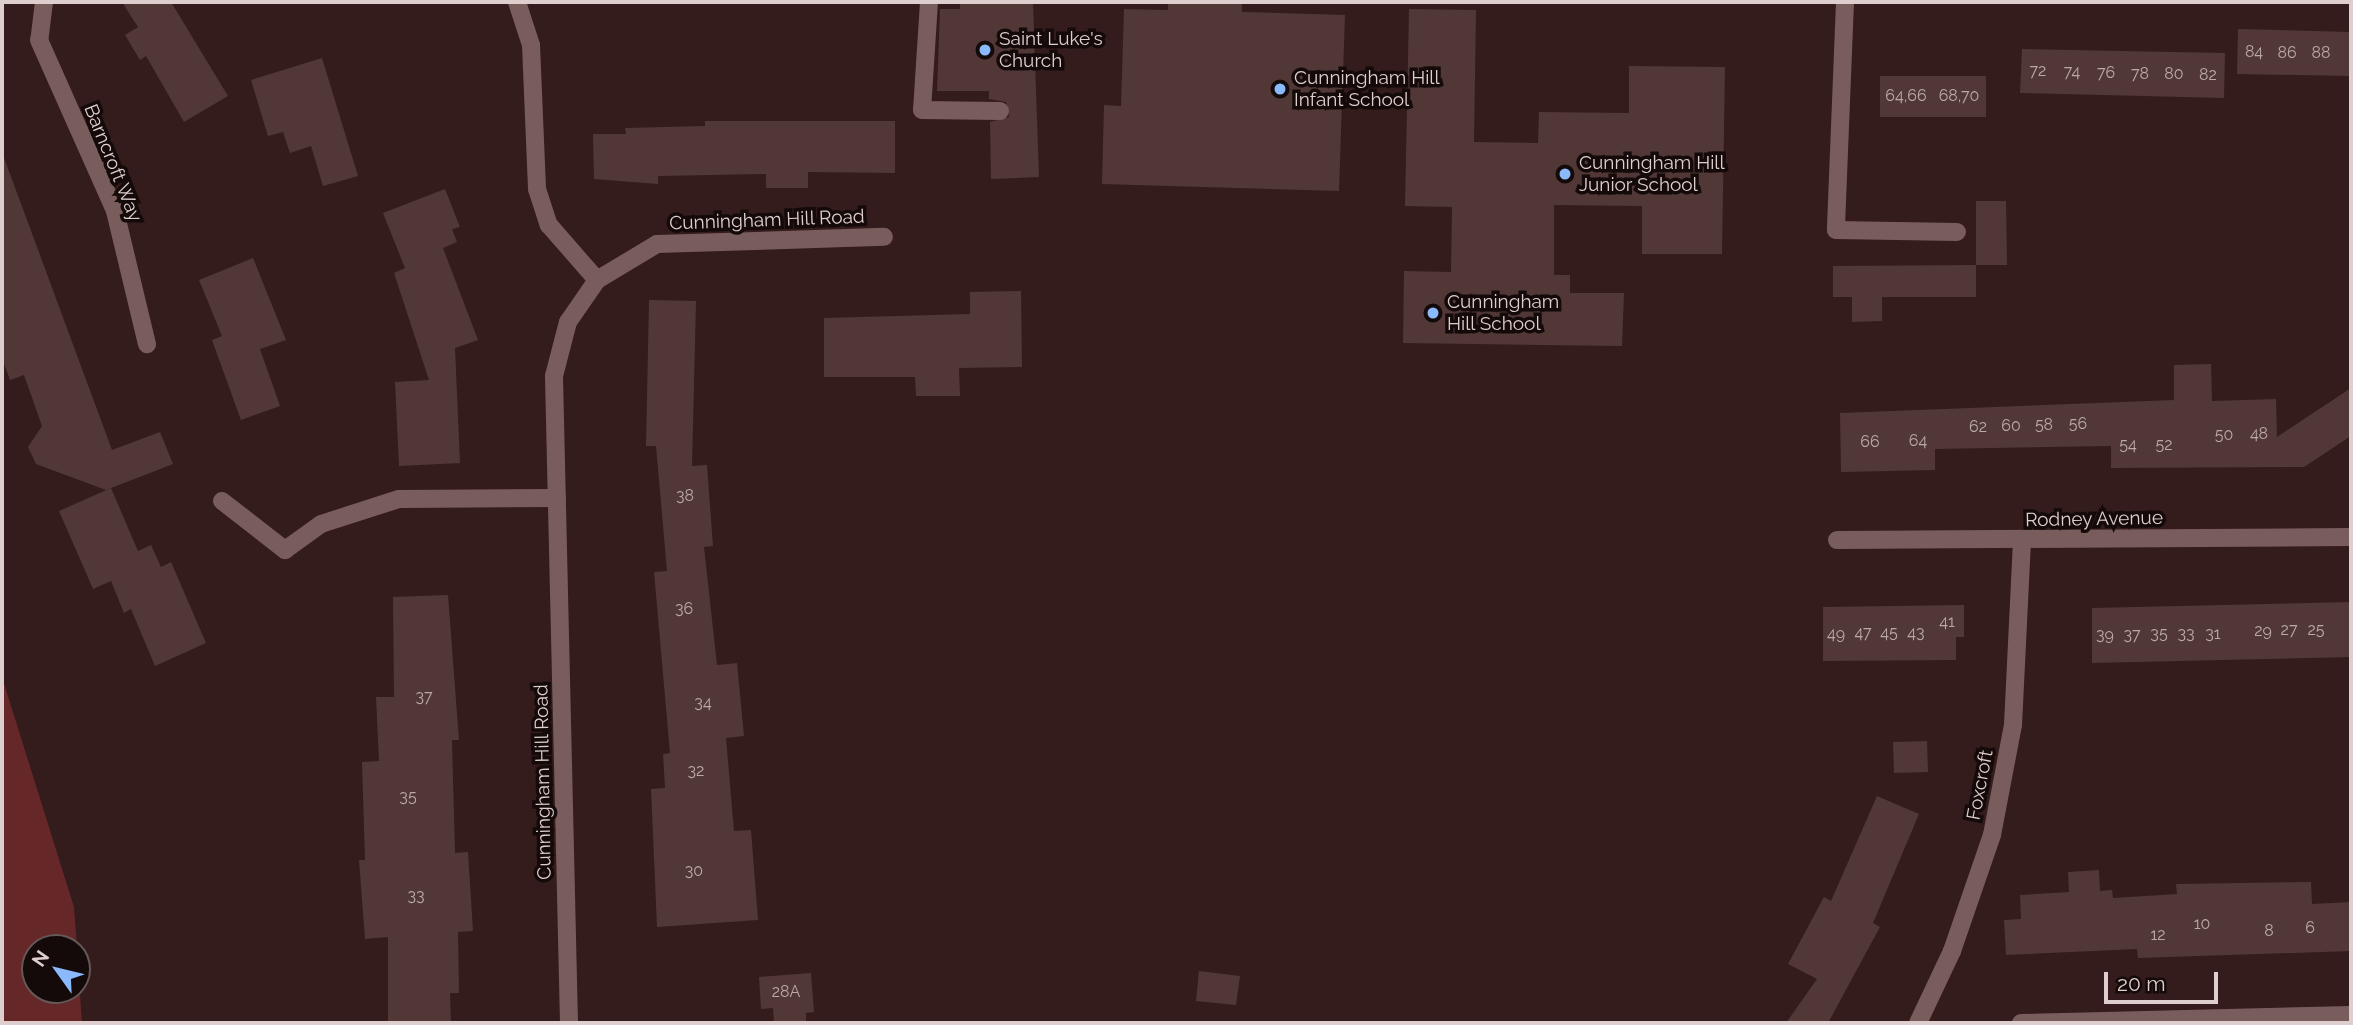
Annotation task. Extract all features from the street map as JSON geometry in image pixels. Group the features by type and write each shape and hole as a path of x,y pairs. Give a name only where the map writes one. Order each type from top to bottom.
{"street":[{"name":"Barncroft Way","path":"44,2 39,40 115,211 147,344"},
{"path":"517,2 531,45 537,189 549,225 597,280"},
{"path":"929,2 922,110 1000,111"},
{"path":"1845,2 1836,230 1957,232"},
{"name":"Cunningham Hill Road","path":"569,1023 557,498 558,351 568,322 597,280 657,244 884,237"},
{"path":"222,501 285,550 321,524 399,499 557,498"},
{"name":"Rodney Avenue","path":"1837,540 2022,542 2351,537"},
{"name":"Foxcroft","path":"1918,1023 1952,951 1992,835 2013,725 2022,542"},
{"path":"2021,1023 2351,1015"}],"shaded area":[{"path":"2,677 74,907 76,934 21,934 21,1004 81,1004 82,1023 2,1023"}],"building":[{"path":"122,2 171,2 228,96 184,122 146,56 140,60 125,35 138,27"},
{"name":"Saint Luke's Church","path":"960,2 1033,2 1039,177 991,179 990,122 1009,117 1006,102 989,99 989,91 937,91 940,9 960,9"},
{"name":"Cunningham Hill Infant School","path":"1168,2 1242,2 1242,12 1345,15 1339,191 1102,184 1104,105 1121,106 1124,9 1168,10"},
{"name":"Cunningham Hill Junior School","path":"1409,9 1476,10 1474,142 1538,143 1539,112 1629,113 1629,66 1725,67 1722,254 1642,254 1642,206 1554,205 1554,275 1570,275 1570,293 1624,293 1622,346 1403,343 1404,271 1451,272 1452,207 1405,206"},
{"path":"2238,29 2351,32 2351,76 2237,74"},
{"path":"2022,49 2225,53 2224,98 2020,93"},
{"path":"322,58 358,176 323,186 311,146 290,153 283,132 268,136 251,80"},
{"path":"1880,76 1986,76 1986,117 1880,117"},
{"path":"705,121 895,121 895,173 808,172 808,188 766,188 766,174 658,176 658,184 594,179 593,134 626,134 625,128 705,126"},
{"path":"3,155 112,450 160,432 173,464 106,490 36,464 28,447 42,426 24,375 10,380 2,358"},
{"path":"445,189 460,227 452,229 457,242 443,248 478,340 455,348 460,463 399,466 395,382 429,380 394,273 405,268 383,213"},
{"path":"1976,201 2006,201 2007,265 1976,265"},
{"path":"253,258 286,340 260,349 280,406 241,420 212,340 222,336 199,280"},
{"path":"1976,265 1976,297 1882,297 1882,321 1852,322 1852,297 1833,297 1833,266"},
{"path":"1021,291 1022,367 959,368 960,396 916,396 915,377 824,377 824,318 970,314 970,292"},
{"path":"649,300 696,301 692,466 707,465 713,546 704,547 717,665 737,663 744,736 726,738 734,831 751,830 758,920 657,927 651,789 665,788 663,754 670,753 654,572 667,571 656,446 646,446"},
{"path":"2211,364 2212,401 2276,399 2277,437 2351,388 2351,436 2304,467 2111,468 2111,446 1935,449 1935,470 1841,472 1840,413 2174,400 2174,365"},
{"path":"111,488 138,551 151,545 161,567 171,562 206,643 155,666 131,609 124,613 111,581 93,589 59,511"},
{"path":"448,595 459,740 452,740 455,853 468,852 473,931 458,932 459,993 450,993 451,1023 388,1023 388,937 365,939 359,860 365,860 362,762 379,761 376,697 394,697 393,597"},
{"path":"2351,602 2351,657 2092,663 2092,608"},
{"path":"1964,605 1964,637 1956,637 1956,660 1823,661 1823,607"},
{"path":"1927,741 1928,772 1894,773 1893,742"},
{"path":"1877,796 1919,814 1873,923 1880,927 1828,1023 1786,1023 1817,979 1788,964 1824,897 1831,901"},
{"path":"2099,870 2100,891 2112,890 2113,898 2177,894 2176,884 2311,882 2312,904 2351,902 2351,951 2138,958 2137,949 2006,955 2004,920 2021,919 2020,895 2069,892 2068,872"},
{"path":"1199,971 1240,976 1236,1005 1196,1001"},
{"path":"811,973 814,1012 806,1013 806,1023 774,1023 773,1008 761,1009 759,977"}],"place":[{"name":"Saint Luke's Church","path":"985,50"},
{"name":"Cunningham Hill Infant School","path":"1280,89"},
{"name":"Cunningham Hill Junior School","path":"1565,174"},
{"name":"Cunningham Hill School","path":"1433,313"}]}
